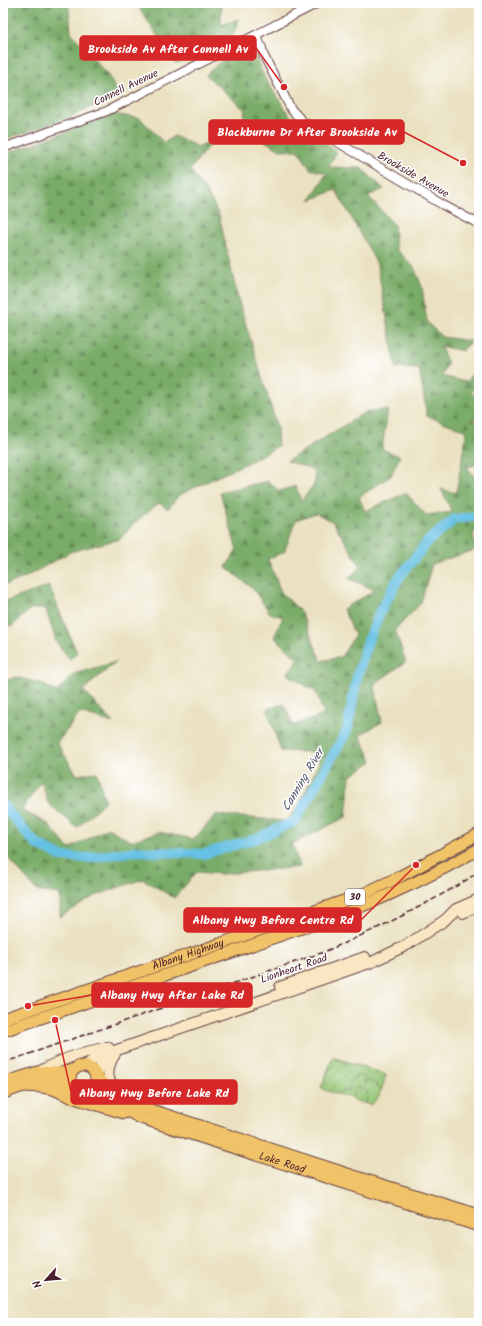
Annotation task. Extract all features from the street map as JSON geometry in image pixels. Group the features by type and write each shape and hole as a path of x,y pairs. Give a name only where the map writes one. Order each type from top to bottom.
{"main road":[{"name":"Albany Highway","path":"3,1019 370,891 479,834"},
{"path":"459,845 466,856"},
{"name":"Albany Highway","path":"3,1031 370,904 419,881 479,849"},
{"name":"Lionheart Road","path":"84,1066 114,1048 372,962 406,945 445,920 456,909 479,899"},
{"name":"Lionheart Road","path":"445,920 479,908"},
{"path":"223,942 228,953"},
{"path":"3,1083 38,1072 57,1062 93,1050 114,1048 108,1072 110,1083 116,1096"},
{"name":"Lionheart Road","path":"96,1076 105,1059 114,1048"},
{"path":"3,1093 40,1080 51,1079 61,1081 79,1092 90,1091 96,1085 96,1076 92,1068 84,1066 60,1073 38,1072"},
{"path":"73,1070 70,1080 73,1087"},
{"name":"Lake Road","path":"96,1076 105,1088 116,1096 133,1104 479,1215"},
{"path":"24,1086 53,1089 71,1097 106,1108 133,1114"},
{"name":"Lake Road","path":"90,1091 106,1097 133,1114 149,1120 479,1226"}],"street":[{"name":"Connell Avenue","path":"3,148 107,111 318,3"},
{"name":"Brookside Avenue","path":"253,36 262,48 262,54 291,109 302,121 443,205 479,224"}],"green space":[{"path":"3,3 65,3 69,8 71,32 109,77 116,90 116,95 71,117 3,140"},
{"path":"136,3 221,3 221,25 239,19 230,43 243,54 252,50 266,80 290,116 337,152 328,167 361,168 384,189 368,196 394,225 396,249 414,267 422,287 427,322 442,337 471,341 462,351 440,346 448,363 442,376 466,382 479,365 479,379 471,393 479,398 479,418 471,420 479,422 479,464 467,467 479,483 479,530 473,533 475,550 432,564 421,603 395,630 406,662 374,684 382,722 360,735 372,761 350,777 346,817 292,844 300,867 223,874 197,872 174,898 143,879 95,896 60,917 60,894 37,891 3,852 3,682 15,677 40,683 57,692 73,674 116,662 83,690 113,723 80,713 57,743 77,775 97,772 105,801 77,828 48,803 41,781 22,810 48,824 69,849 108,828 131,841 159,832 194,839 216,815 286,821 298,807 319,763 316,752 281,751 267,709 284,704 293,725 324,715 316,692 287,674 298,659 274,637 283,617 270,613 253,589 226,567 237,550 220,492 268,481 279,491 296,486 301,501 315,483 314,470 287,461 367,411 388,410 382,449 400,456 391,476 359,497 365,511 406,493 426,515 452,512 441,489 456,493 467,431 427,416 419,369 396,368 377,264 336,190 310,200 327,173 310,169 298,150 280,150 242,127 245,110 206,75 232,50 175,63","holes":["316,513 333,522 361,567 348,578 375,590 343,609 355,635 341,657 321,661 301,612 281,592 268,559 284,552 296,520"]},
{"path":"112,114 140,118 164,143 174,136 198,147 211,142 190,170 208,194 219,215 237,295 277,427 278,446 253,460 179,495 168,509 159,503 134,523 120,539 70,552 26,577 3,586 3,154"},
{"path":"49,586 77,653 70,659 56,642 46,609 31,609 11,627 3,618 3,599 7,601"},
{"path":"333,1057 386,1075 379,1096 371,1105 321,1088"},
{"path":"333,1058 386,1075 382,1089 376,1087 377,1084 366,1080 365,1084 364,1078 361,1075 354,1077 351,1080 350,1090 343,1091 340,1095 321,1089"},
{"path":"356,1087 364,1089 368,1092 366,1104 351,1099"}],"waterway":[{"name":"Canning River","path":"3,806 36,844 62,857 88,858 135,851 204,854 255,839 295,821 347,731 357,677 368,641 380,612 398,579 429,540 455,519 479,516"}],"railway":[{"path":"3,1063 321,953 402,916 479,872"}],"place":[{"name":"Brookside Av After Connell Av","path":"284,87"},
{"name":"Blackburne Dr After Brookside Av","path":"463,163"},
{"name":"Albany Hwy Before Centre Rd","path":"416,865"},
{"name":"Albany Hwy After Lake Rd","path":"28,1006"},
{"name":"Albany Hwy Before Lake Rd","path":"55,1020"}]}
